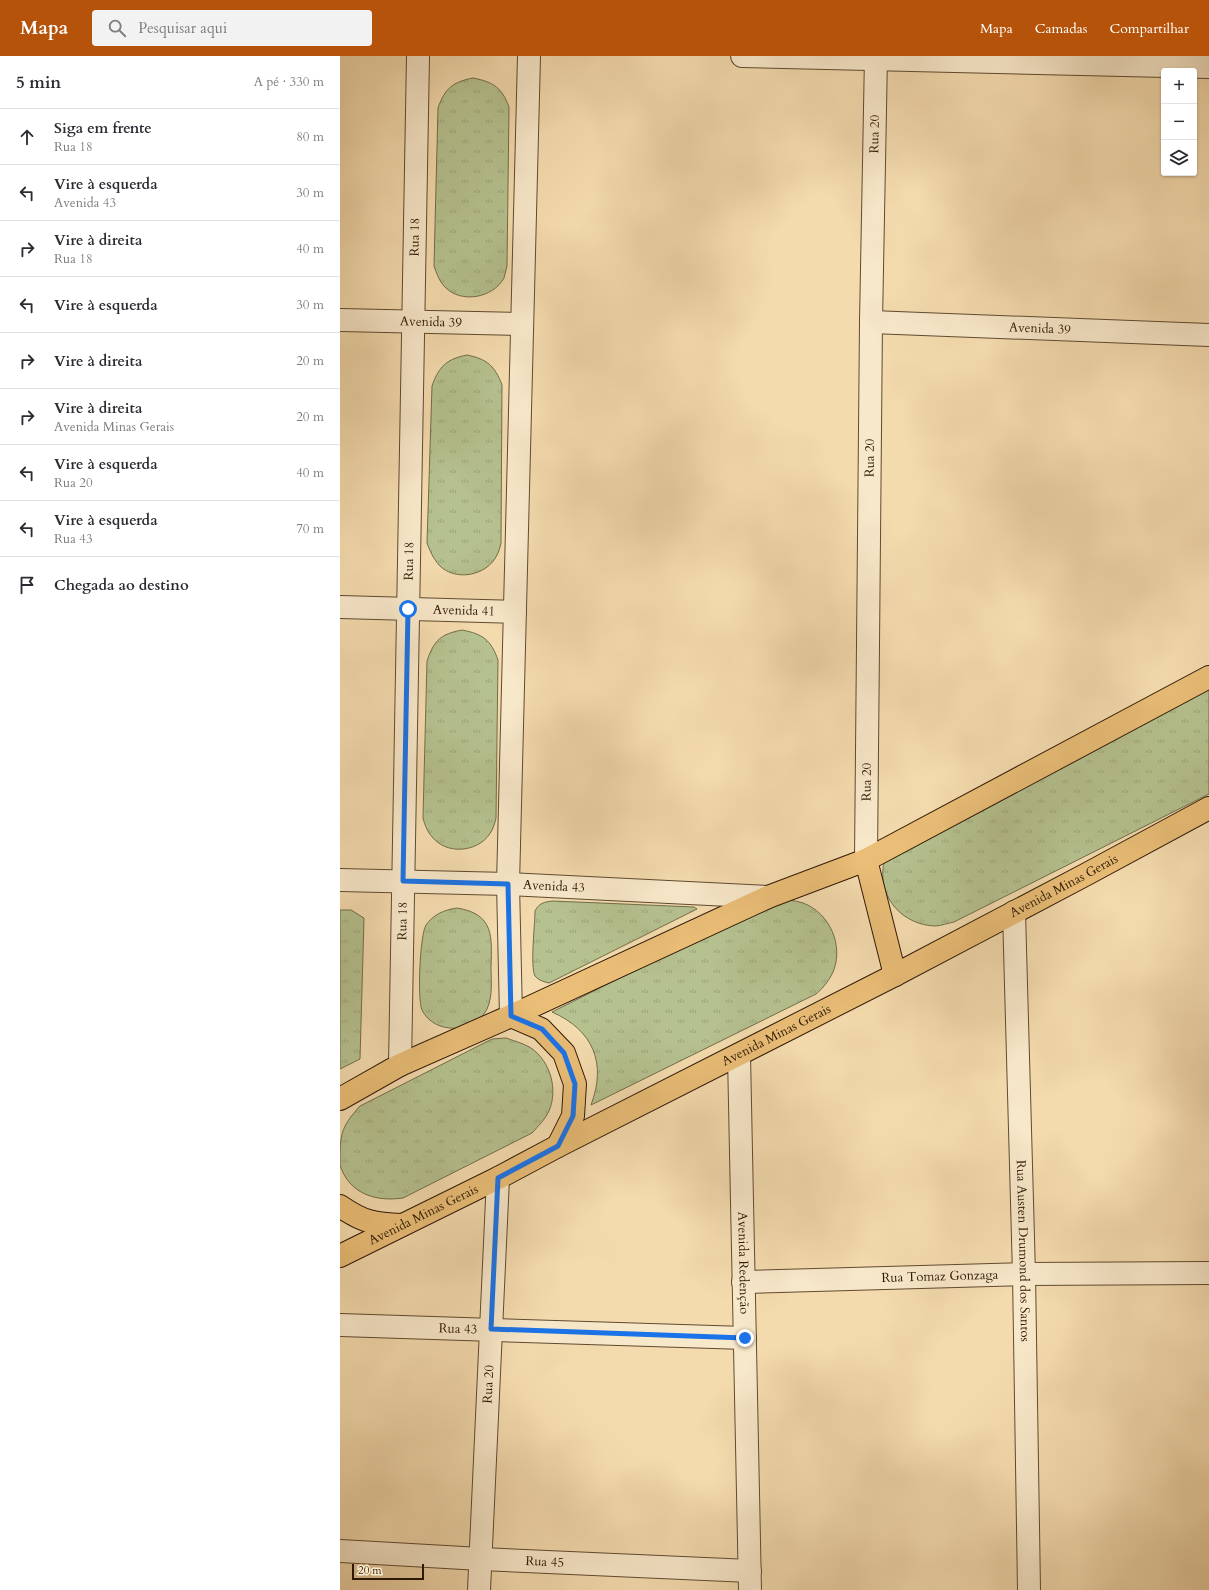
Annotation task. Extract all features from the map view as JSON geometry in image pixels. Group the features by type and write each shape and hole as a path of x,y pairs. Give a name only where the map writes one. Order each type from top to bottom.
{"main road":[{"path":"340,1099 400,1065 511,1016 768,897 866,860 1209,677"},
{"name":"Avenida Minas Gerais","path":"340,1256 498,1178 895,975 1209,808"},
{"path":"866,860 895,975"},
{"path":"511,1016 542,1029 564,1053 575,1084 573,1116 558,1146"},
{"path":"340,1206 356,1217 378,1224 402,1225"}],"street":[{"name":"Rua 18","path":"400,1065 418,56"},
{"path":"511,1016 508,884 529,56"},
{"path":"742,56 1209,67"},
{"name":"Rua 20","path":"866,860 871,322 876,58"},
{"name":"Avenida 39","path":"340,320 522,324"},
{"name":"Avenida 39","path":"871,322 1209,335"},
{"name":"Avenida 41","path":"340,607 515,612"},
{"name":"Avenida 43","path":"340,880 508,884 768,897"},
{"name":"Rua Austen Drumond dos Santos","path":"1014,912 1024,1274 1029,1590"},
{"name":"Avenida Redenção","path":"739,1055 750,1581"},
{"name":"Rua 20","path":"479,1590 498,1178"},
{"name":"Rua Tomaz Gonzaga","path":"744,1282 1024,1274 1209,1273"},
{"name":"Rua 43","path":"340,1325 745,1338"},
{"name":"Rua 45","path":"340,1551 481,1559 750,1581"}],"green space":[{"path":"473,78 492,84 496,87 503,95 509,107 507,266 504,278 499,285 485,294 468,297 459,296 445,287 434,266 438,108 444,95 451,87 455,84"},
{"path":"467,355 485,361 489,364 493,368 502,385 501,543 497,555 486,568 478,572 462,575 453,574 439,565 427,543 432,386 438,373 445,364 449,361"},
{"path":"462,630 476,634 485,639 492,647 498,660 496,818 492,830 481,843 465,849 457,849 448,848 434,839 427,829 423,818 427,661 432,648 439,639"},
{"path":"1209,682 1209,794 954,922 937,926 924,925 904,916 896,909 890,900 883,880 884,862 889,851"},
{"path":"775,900 803,903 821,914 827,922 835,941 837,952 833,972 823,987 816,994 591,1105 596,1090 597,1075 597,1062 593,1050 587,1038 578,1028 566,1019 552,1012"},
{"path":"553,901 694,907 697,909 549,983 541,981 535,976 533,964 533,945 535,911 542,903"},
{"path":"457,908 478,915 488,928 491,946 491,988 489,1004 481,1017 464,1027 454,1028 436,1024 428,1018 422,1010 420,1004 419,981 422,941 426,925 432,918 440,913"},
{"path":"340,910 351,910 364,918 360,1059 340,1069"},
{"path":"506,1038 528,1046 538,1054 544,1061 551,1077 553,1086 552,1103 543,1120 532,1133 403,1198 383,1199 374,1197 365,1194 350,1183 344,1175 340,1165 340,1146 342,1132 348,1120 360,1106 492,1039"}],"route":[{"path":"408,609 403,881 508,884 511,1016 542,1029 564,1053 575,1084 573,1116 558,1146 498,1178 491,1329 745,1338"}]}
